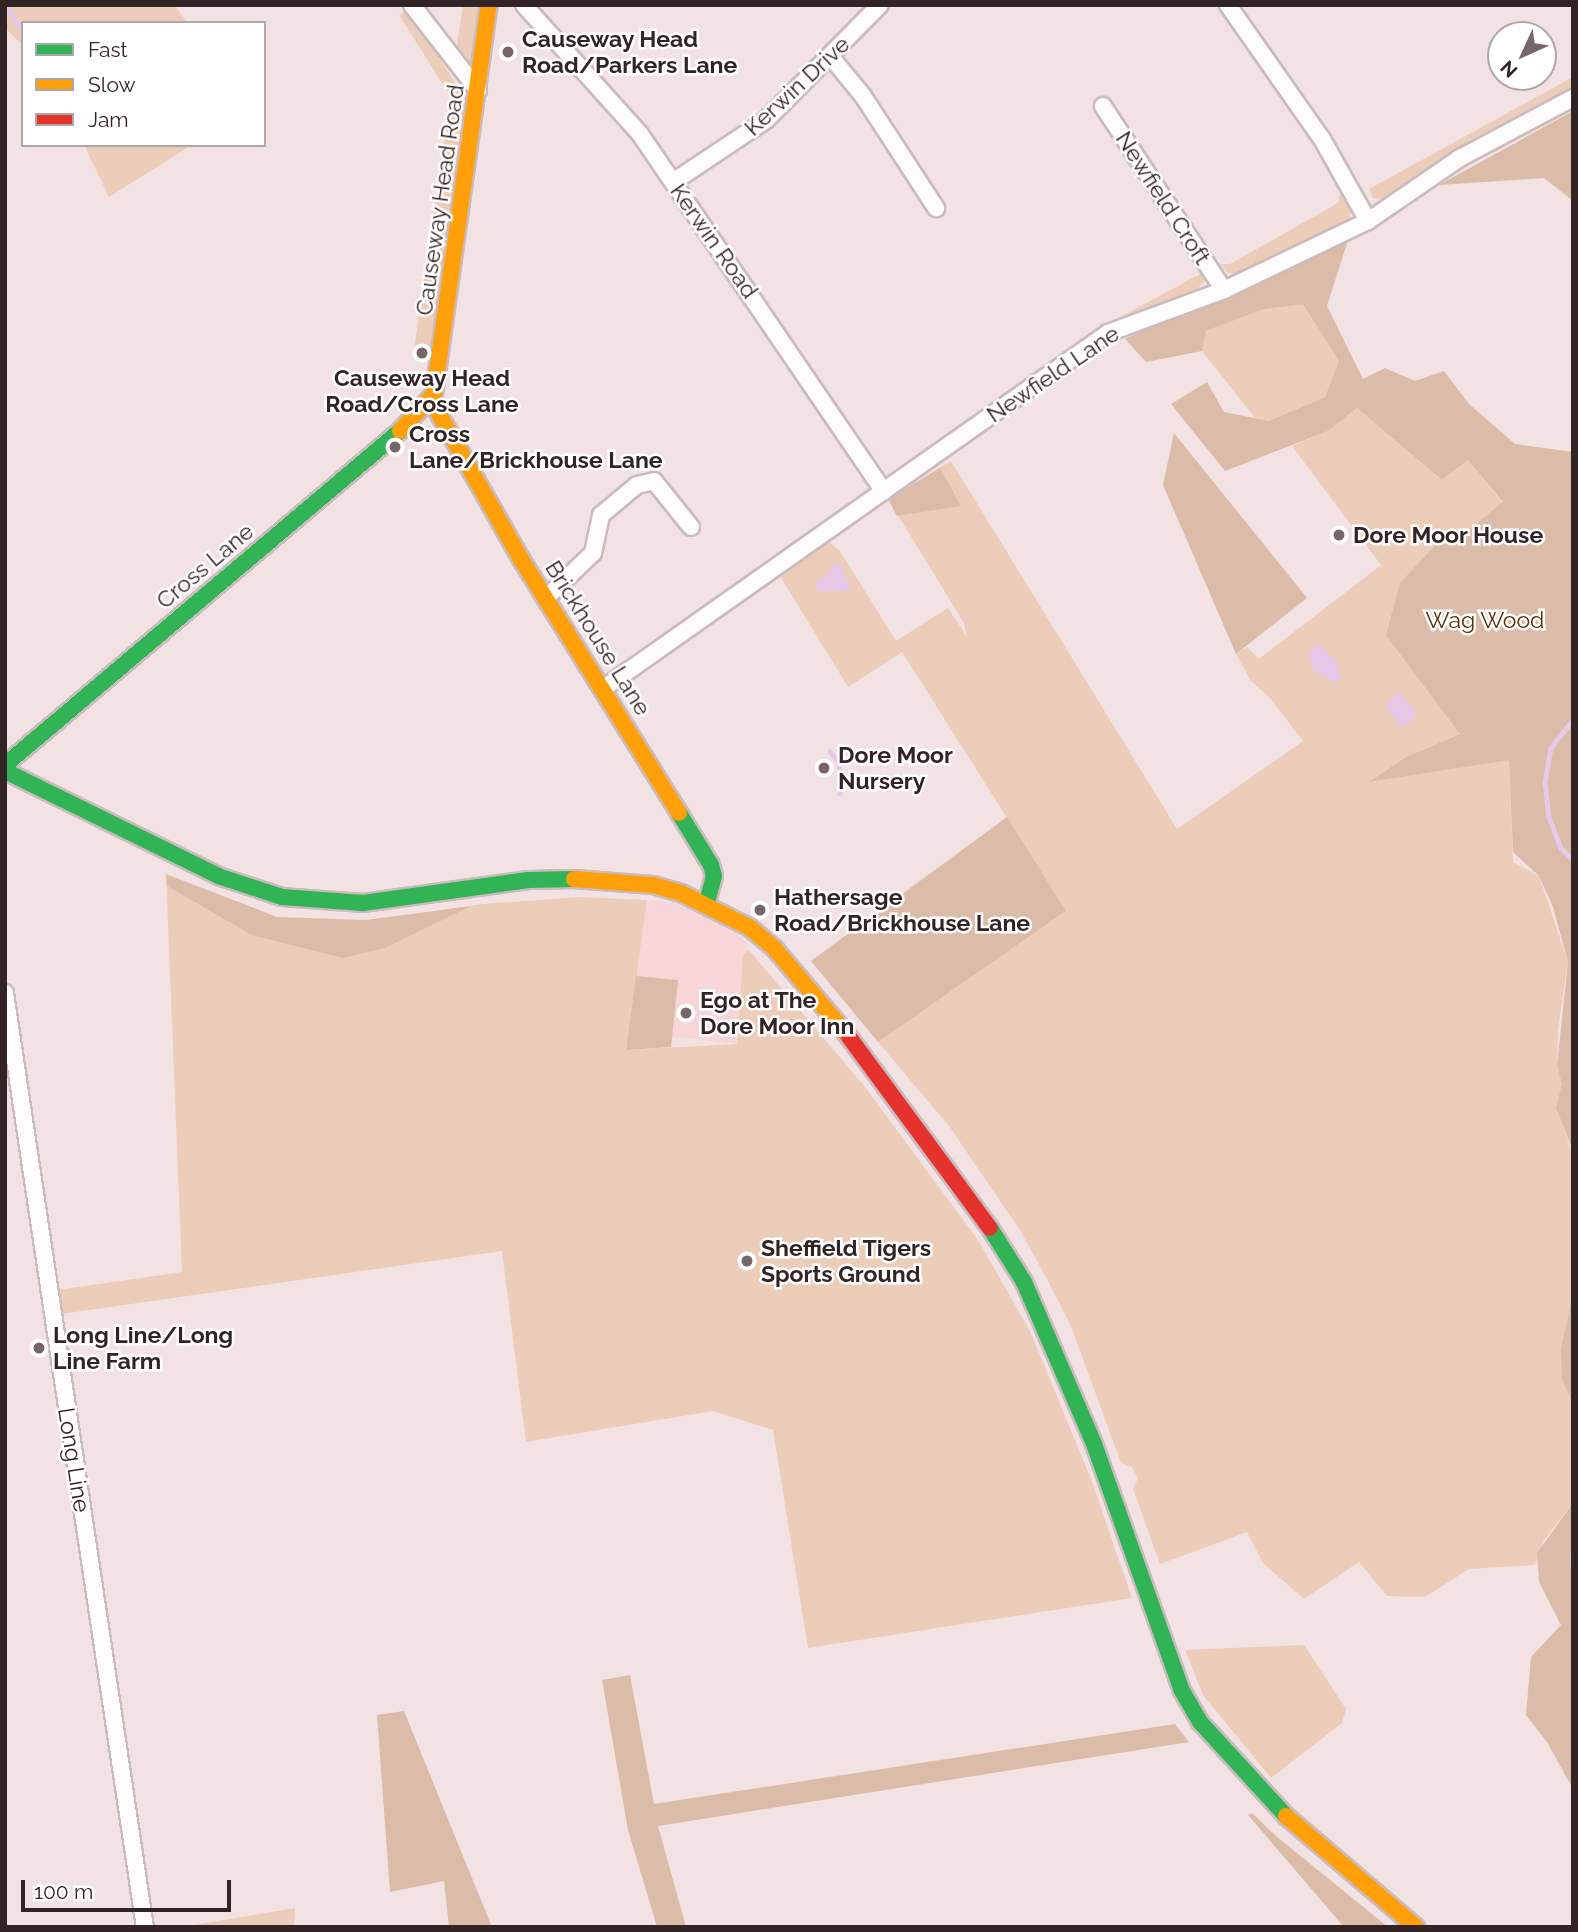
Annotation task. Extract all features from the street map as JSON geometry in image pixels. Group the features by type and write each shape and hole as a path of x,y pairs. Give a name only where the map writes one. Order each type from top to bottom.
{"main road":[{"name":"Causeway Head Road","path":"431,400 439,383 489,5"},
{"name":"Brickhouse Lane","path":"431,400 546,598 711,865 713,876 707,902"},
{"name":"Cross Lane","path":"5,765 413,420 431,400"},
{"path":"5,771 218,876 282,897 363,903 528,880 594,879 653,885 707,902 749,927 775,949 864,1054 965,1189 1012,1262 1094,1444 1174,1671 1201,1723 1267,1799 1416,1927"}],"street":[{"path":"412,5 478,90"},
{"name":"Kerwin Road","path":"524,5 622,111 884,492"},
{"name":"Kerwin Drive","path":"673,182 766,120 831,58 880,5"},
{"path":"1228,5 1322,139 1368,221"},
{"path":"831,58 863,96 936,208"},
{"name":"Newfield Lane","path":"604,688 1108,333 1224,290 1368,221 1479,147 1573,98"},
{"name":"Newfield Croft","path":"1103,106 1224,290"},
{"path":"546,598 593,554 601,515 637,485 654,481 691,527"},
{"name":"Long Line","path":"5,993 145,1927"}],"shaded area":[{"path":"5,5 175,5 186,21 21,21 21,44 5,28"},
{"path":"463,5 480,5 473,72 455,58"},
{"path":"408,10 467,101 433,352 414,349 451,97 399,15"},
{"path":"1573,77 1573,88 1470,140 1386,199 1373,198 1369,189 1548,91 1557,91 1557,86"},
{"path":"85,147 189,147 109,197"},
{"path":"1341,191 1351,212 1349,219 1239,275 1228,273 1221,264 1230,264 1338,203"},
{"path":"1202,273 1205,280 1197,290 1113,321"},
{"path":"1303,303 1340,362 1325,397 1269,421 1255,418 1202,351 1206,331 1264,309"},
{"path":"1357,408 1442,480 1468,460 1503,503 1464,534 1442,538 1460,734 1406,757 1370,782 1509,759 1513,862 1539,876 1568,962 1558,1029 1557,1065 1563,1084 1556,1108 1573,1154 1573,1293 1561,1348 1573,1403 1573,1503 1544,1540 1535,1565 1469,1569 1425,1597 1387,1596 1359,1562 1304,1599 1263,1563 1247,1532 1160,1564 1133,1489 1138,1478 1132,1467 1121,1463 1071,1326 1047,1279 1021,1232 949,1126 878,1042 1066,911 902,652 848,687 780,576 828,541 840,551 896,641 948,608 967,637 964,623 888,499 951,461 1177,829 1303,741 1270,698 1251,681 1236,654 1247,647 1259,659 1381,565 1292,446 1328,431"},
{"path":"839,561 851,590 819,592 814,581 821,580"},
{"path":"1318,644 1336,661 1340,679 1333,682 1312,669 1309,652"},
{"path":"1399,692 1417,714 1406,726 1401,726 1385,705"},
{"name":"Sheffield Tigers Sports Ground","path":"166,874 283,936 482,904 580,897 647,900 626,1050 737,1044 743,956 748,949 865,1087 978,1240 1030,1331 1093,1484 1132,1598 808,1648 773,1430 713,1411 526,1442 502,1251 61,1314 57,1290 182,1272"},
{"path":"580,897 672,902 732,929 747,943 737,1044 628,1031"},
{"path":"1304,1645 1346,1709 1342,1723 1271,1778 1203,1695 1185,1650"},
{"path":"295,1908 294,1927 183,1927"}],"green space":[{"path":"1573,111 1573,201 1544,178 1439,185"},
{"name":"Wag Wood","path":"1348,240 1327,306 1363,379 1385,368 1415,381 1444,371 1469,404 1515,444 1573,452 1573,1151 1556,1108 1562,1084 1557,1065 1568,962 1553,907 1539,876 1513,852 1509,760 1369,782 1406,757 1460,734 1386,635 1400,583 1442,538 1464,534 1503,502 1468,460 1442,480 1357,408 1328,431 1225,471 1171,404 1207,382 1224,412 1269,421 1325,397 1339,361 1303,304 1264,309 1206,331 1202,351 1146,362 1125,339"},
{"path":"1174,433 1307,598 1236,654 1163,485"},
{"path":"940,468 961,506 897,516 888,499"},
{"path":"1007,817 1066,911 878,1042 811,961"},
{"path":"166,874 277,917 366,920 471,906 385,948 342,958 252,935 167,886"},
{"path":"636,976 678,980 671,1047 626,1050"},
{"path":"1573,1293 1573,1403 1562,1380 1561,1348"},
{"path":"1573,1503 1573,1789 1547,1742 1526,1715 1531,1657 1561,1625 1539,1582 1537,1553"},
{"path":"630,1675 654,1804 1175,1724 1189,1742 658,1826 686,1927 657,1927 628,1830 602,1680"},
{"path":"404,1711 492,1927 449,1927 444,1881 390,1892 377,1715"},
{"path":"1252,1813 1276,1836 1388,1927 1344,1927 1248,1815"}],"waterway":[{"path":"7,5 21,30"},
{"path":"1573,720 1551,748 1545,781 1549,817 1561,848 1573,860"},
{"path":"830,751 839,764 841,783"},
{"path":"839,794 842,787"},
{"path":"1573,1549 1573,1567"}],"traffic: fast":[{"path":"5,765 400,431"},
{"path":"5,771 218,876 282,897 363,903 528,880 574,879"},
{"path":"679,813 711,865 714,876 707,902"},
{"path":"990,1228 1024,1282 1094,1444 1181,1689 1201,1723 1286,1816"}],"traffic: slow":[{"path":"400,431 434,394 489,5"},
{"path":"431,400 521,559 679,813"},
{"path":"574,879 653,885 681,893 749,927 775,949 849,1037"},
{"path":"1286,1816 1416,1927"}],"traffic: jam":[{"path":"849,1037 990,1228"}],"place":[{"name":"Causeway Head Road/Parkers Lane","path":"508,52"},
{"name":"Causeway Head Road/Cross Lane","path":"422,353"},
{"name":"Cross Lane/Brickhouse Lane","path":"395,447"},
{"name":"Dore Moor House","path":"1339,535"},
{"name":"Dore Moor Nursery","path":"824,768"},
{"name":"Hathersage Road/Brickhouse Lane","path":"760,910"},
{"name":"Ego at The Dore Moor Inn","path":"686,1013"},
{"name":"Sheffield Tigers Sports Ground","path":"747,1261"},
{"name":"Long Line/Long Line Farm","path":"39,1348"}]}
